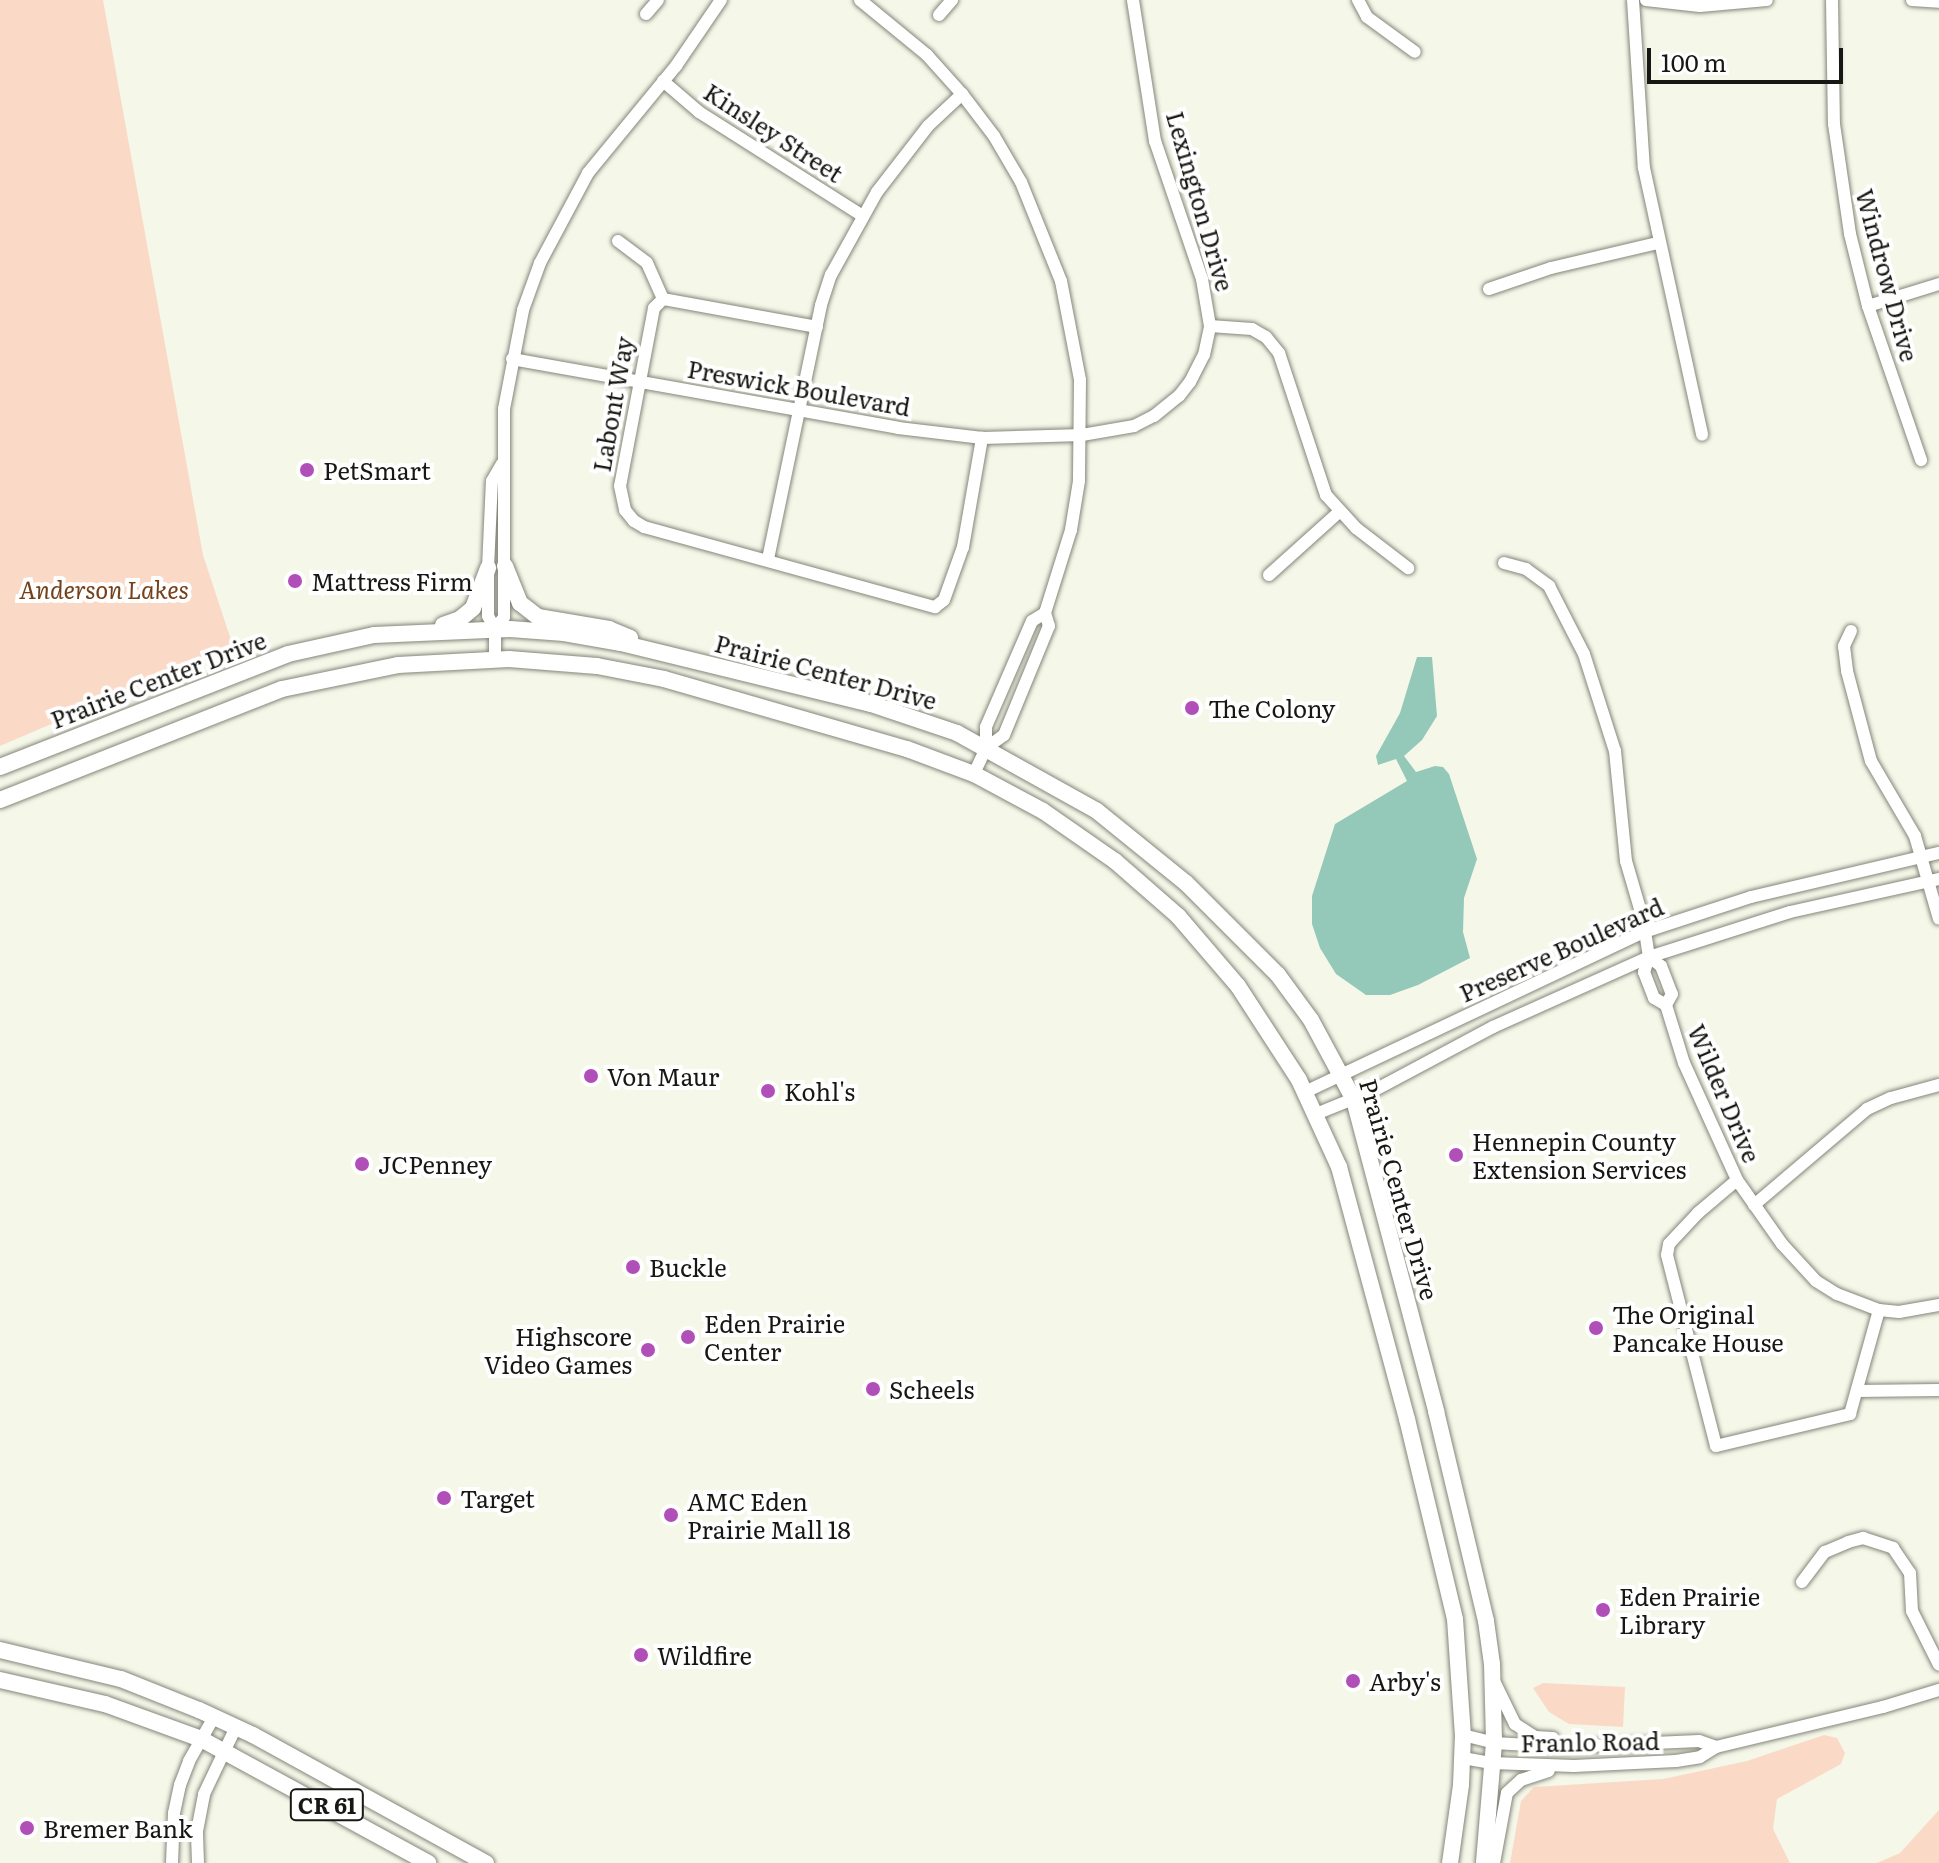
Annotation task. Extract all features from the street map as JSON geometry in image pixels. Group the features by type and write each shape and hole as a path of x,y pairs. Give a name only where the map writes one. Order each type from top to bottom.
{"main road":[{"path":"424,631 460,619 473,608 496,567 520,603 538,617 609,629 672,655"},
{"name":"Prairie Center Drive","path":"0,767 288,654 374,635 495,629 564,633 672,655 871,704 957,733 1097,811 1191,888 1278,975 1311,1020 1354,1100 1474,1564 1493,1677 1494,1743 1484,1863"},
{"name":"Prairie Center Drive","path":"0,800 282,689 398,665 495,658 597,666 664,679 907,749 974,774 1043,811 1115,861 1178,916 1238,986 1305,1092 1339,1167 1455,1619 1463,1758 1450,1863"},
{"name":"CR 61","path":"0,1650 121,1679 214,1717 486,1863"},
{"name":"CR 61","path":"0,1680 105,1704 201,1739 428,1863"}],"street":[{"path":"646,14 658,0"},
{"path":"495,658 495,629 504,617 496,567 506,481 502,464 512,359 523,310 562,217 588,173 663,81 721,0"},
{"path":"860,0 927,55 962,94 1001,148 1043,230 1061,281 1072,330 1080,380 1082,435 1071,530 1045,613 1049,626 1004,735 986,748"},
{"path":"939,15 952,0"},
{"name":"Lexington Drive","path":"1082,435 1134,426 1154,416 1179,396 1204,355 1210,326 1202,279 1155,141 1133,0"},
{"path":"1358,0 1367,17 1415,52"},
{"path":"1633,0 1644,168 1702,435"},
{"path":"1646,0 1700,6 1767,0"},
{"name":"Windrow Drive","path":"1832,0 1834,124 1839,172 1868,306 1921,460"},
{"path":"1912,0 1939,2"},
{"name":"Kinsley Street","path":"663,81 699,112 863,216"},
{"path":"768,559 817,327 831,275 863,216 928,126 962,94"},
{"path":"618,241 647,263 663,299 817,327"},
{"path":"1489,289 1551,268 1658,243"},
{"path":"1868,306 1939,284"},
{"name":"Labont Way","path":"663,299 650,315 620,486 625,510 644,527 768,559 930,608 940,605 963,547 982,438"},
{"path":"1210,326 1252,329 1266,337 1279,353 1317,473 1339,512 1408,568"},
{"name":"Preswick Boulevard","path":"512,359 898,428 982,438 1082,435"},
{"path":"1269,575 1339,512"},
{"path":"1504,563 1526,569 1549,586 1584,654 1615,751 1626,861 1649,957"},
{"path":"974,774 986,748 986,727 1032,621 1045,613"},
{"path":"1851,631 1844,646 1847,671 1871,761 1907,817 1920,857 1934,880 1939,919"},
{"name":"Preserve Boulevard","path":"1305,1092 1535,980 1644,932 1751,897 1939,853"},
{"name":"Preserve Boulevard","path":"1316,1114 1354,1100 1519,1015 1649,957 1790,912 1934,880"},
{"name":"Wilder Drive","path":"1666,1005 1672,994 1661,966 1649,957 1644,972 1654,998 1666,1005 1684,1063 1737,1180 1782,1244 1816,1281 1855,1303 1899,1312 1939,1305"},
{"path":"1754,1205 1867,1109 1891,1098 1939,1085"},
{"path":"1737,1180 1669,1244 1667,1255 1711,1438 1716,1446 1836,1420 1850,1414 1879,1310"},
{"path":"1857,1391 1939,1390"},
{"path":"1802,1582 1825,1552 1848,1542 1863,1538 1893,1548 1910,1573 1912,1611 1939,1665"},
{"path":"1493,1677 1508,1713 1519,1728 1535,1737 1582,1740 1594,1748"},
{"name":"Franlo Road","path":"1463,1758 1492,1763 1574,1766 1676,1761 1700,1757 1716,1747 1883,1707 1939,1690"},
{"path":"172,1863 174,1813 180,1785 214,1717"},
{"path":"198,1863 197,1831 203,1796 236,1727"},
{"name":"Franlo Road","path":"1463,1735 1494,1743 1594,1748 1699,1741 1716,1747"},
{"path":"1494,1863 1503,1801 1509,1790 1534,1774 1574,1766"}],"green space":[{"name":"Anderson Lakes","path":"0,0 103,0 203,555 233,646 0,746"},
{"path":"1543,1683 1625,1687 1623,1727 1569,1724 1549,1712 1533,1688"},
{"path":"1824,1735 1837,1738 1845,1753 1841,1764 1777,1799 1773,1829 1790,1863 1510,1863 1521,1801 1534,1787 1663,1779 1747,1761"},
{"path":"1939,1810 1939,1863 1877,1863 1900,1853"}],"water":[{"path":"1417,657 1432,657 1437,716 1422,740 1404,756 1416,772 1435,766 1443,767 1449,774 1477,859 1464,898 1463,932 1470,958 1418,985 1390,995 1366,995 1336,974 1320,948 1312,924 1312,896 1335,824 1407,781 1396,759 1378,765 1376,756 1400,713"}],"place":[{"name":"PetSmart","path":"307,470"},
{"name":"Mattress Firm","path":"295,581"},
{"name":"The Colony","path":"1192,708"},
{"name":"Von Maur","path":"591,1076"},
{"name":"Kohl's","path":"768,1091"},
{"name":"Hennepin County Extension Services","path":"1456,1155"},
{"name":"JCPenney","path":"362,1164"},
{"name":"Buckle","path":"633,1267"},
{"name":"The Original Pancake House","path":"1596,1328"},
{"name":"Eden Prairie Center","path":"688,1337"},
{"name":"Highscore Video Games","path":"648,1350"},
{"name":"Scheels","path":"873,1389"},
{"name":"Target","path":"444,1498"},
{"name":"AMC Eden Prairie Mall 18","path":"671,1515"},
{"name":"Eden Prairie Library","path":"1603,1610"},
{"name":"Wildfire","path":"641,1655"},
{"name":"Arby's","path":"1353,1681"},
{"name":"Bremer Bank","path":"27,1828"}]}
